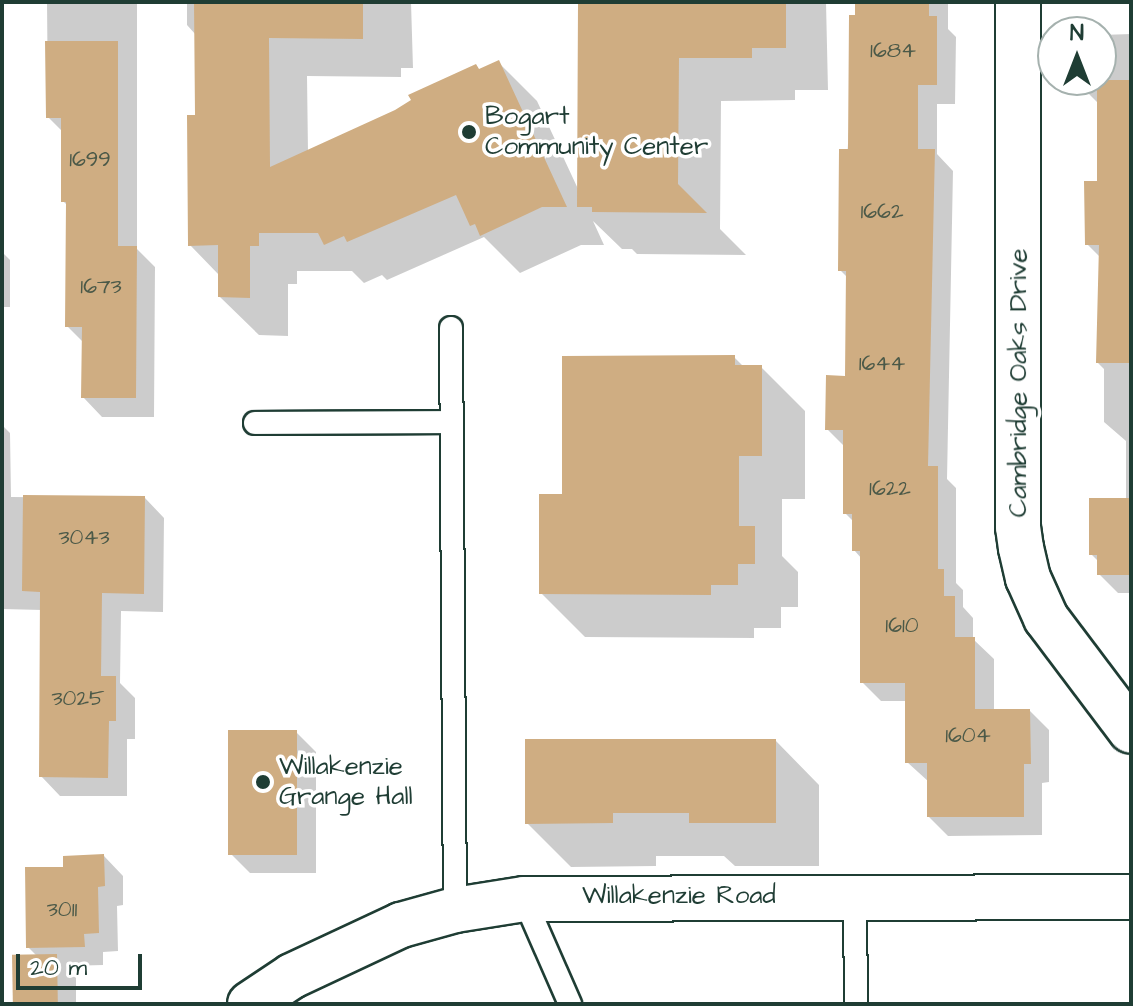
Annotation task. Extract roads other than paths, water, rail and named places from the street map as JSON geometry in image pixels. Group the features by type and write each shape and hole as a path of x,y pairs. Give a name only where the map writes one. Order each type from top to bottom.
{"street":[{"name":"Cambridge Oaks Drive","path":"1018,2 1018,527 1021,548 1028,578 1046,618 1131,731"},
{"name":"Willakenzie Road","path":"250,1004 292,976 401,925 455,910 524,899 1131,897"}],"lane":[{"path":"451,328 455,910"},
{"path":"255,423 452,422"},
{"path":"855,897 856,1004"},
{"path":"524,899 570,1004"}],"place":[{"name":"Bogart Community Center","path":"469,132"},
{"name":"Willakenzie Grange Hall","path":"263,782"}]}
